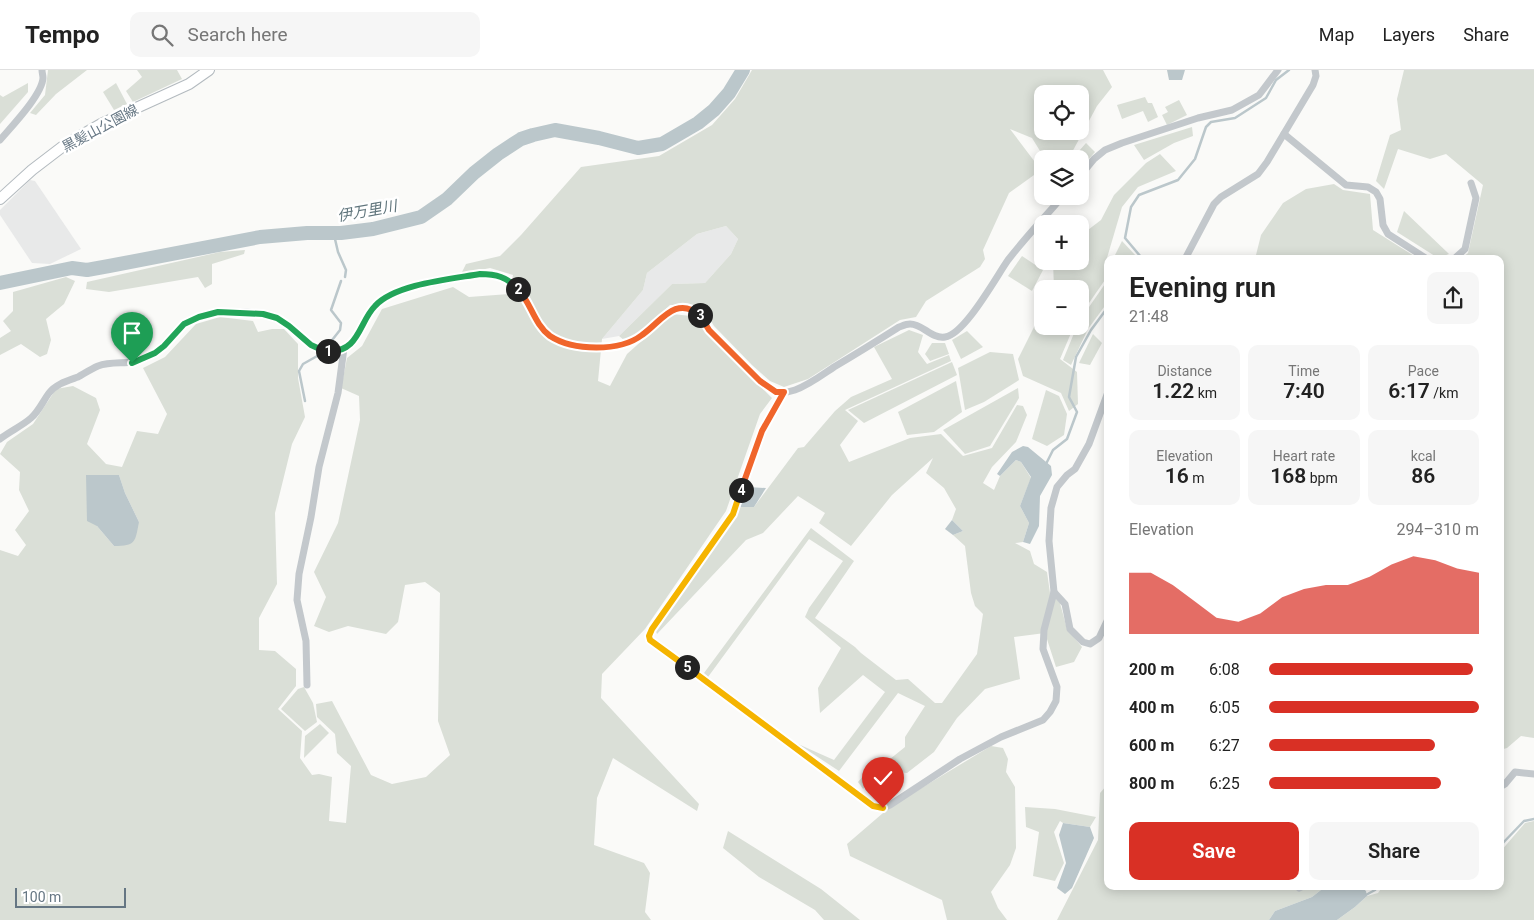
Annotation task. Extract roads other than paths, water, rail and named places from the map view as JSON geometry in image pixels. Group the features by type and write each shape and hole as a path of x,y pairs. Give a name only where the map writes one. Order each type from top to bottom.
{"main road":[{"name":"黒髪山公園線","path":"1,195 66,144 125,112 189,84 209,70"}],"street":[{"path":"0,140 39,90 43,79 42,70"},
{"path":"1089,165 1105,150 1122,142 1198,118 1232,110 1259,95 1278,70"},
{"path":"1187,255 1214,204 1221,197 1258,174 1268,162 1313,85 1316,76 1315,70"},
{"path":"1284,134 1346,185 1368,188 1376,192 1380,199 1383,226 1388,234 1421,255"},
{"path":"1458,255 1465,249 1476,198 1470,184"},
{"path":"0,439 30,419 57,385 106,363 132,363 143,359 164,346 184,324 199,317 218,312 263,314 277,318 311,345 322,350 334,351 352,343 375,305 387,296 402,289 480,274 504,277 518,289 523,294 542,328 551,336 560,341 596,348 631,342 642,336 667,313 678,308 687,308 702,317 709,330 760,381 776,392 796,390 898,327 908,324 915,325 936,336 946,337 959,328 979,304 1008,260 1056,205"},
{"path":"307,685 306,641 297,600 299,574 312,518 319,468 338,393 344,348"},
{"path":"784,392 762,431 733,514 649,636 650,640 862,798 873,806 883,808 960,759 1001,737 1043,720 1056,701 1057,687 1043,649 1044,630 1054,592 1049,541 1051,508 1057,487 1075,469 1086,450 1104,403"},
{"path":"1054,592 1065,604 1070,629 1083,642 1090,644 1099,638 1104,628"},
{"path":"1504,785 1514,772 1534,774"}],"waterway":[{"name":"伊万里川","path":"0,283 72,268 87,270 260,237 307,233 341,233 373,229 421,217 447,199 474,173 498,154 521,139 533,135 555,130 599,138 638,148 662,144 698,123 714,110 729,93 743,70"},
{"path":"1139,255 1125,238 1131,207 1139,195 1178,180 1195,159 1206,127 1211,122 1235,118 1266,98 1276,80 1289,70"},
{"path":"341,233 335,239 338,252 346,270 345,277"},
{"path":"329,344 340,330 341,323 331,310 341,281"},
{"path":"1046,464 1053,450 1067,439 1077,412 1069,397 1076,357 1091,330 1104,312"},
{"path":"305,401 299,371 303,364 319,355"},
{"path":"1504,842 1524,821 1534,819"},
{"path":"1364,896 1375,890"}]}
